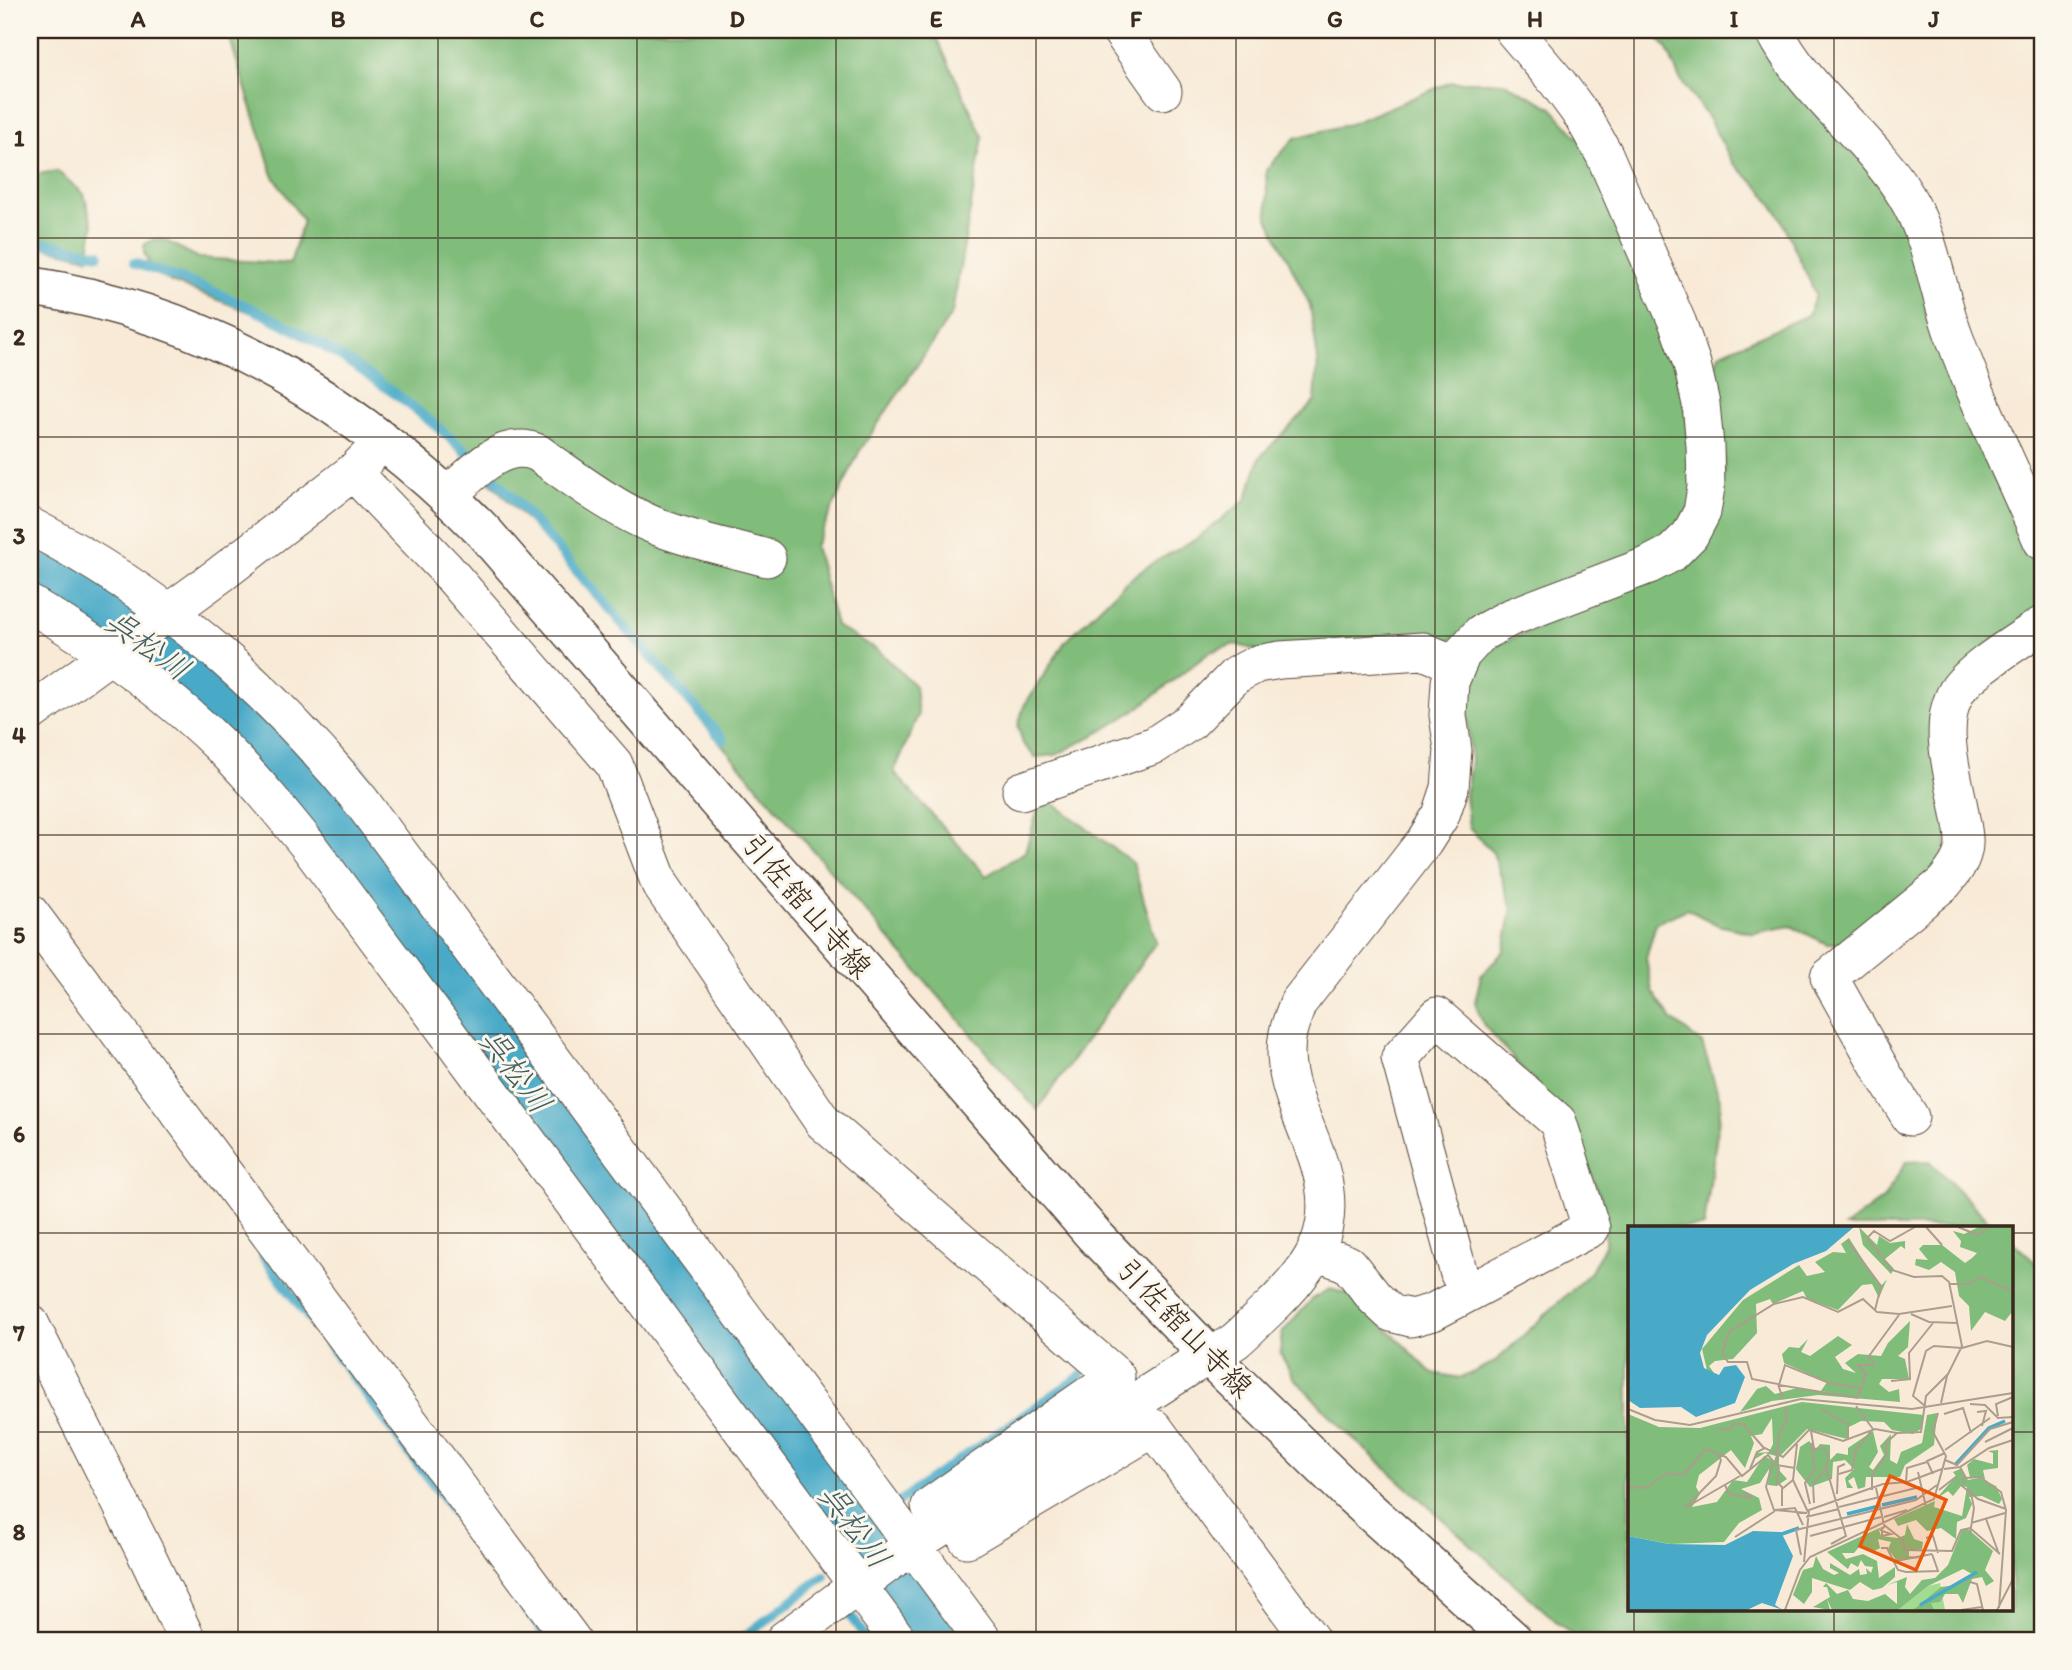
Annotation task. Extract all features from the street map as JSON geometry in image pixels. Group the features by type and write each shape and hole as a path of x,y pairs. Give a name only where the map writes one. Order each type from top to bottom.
{"main road":[{"name":"引佐舘山寺線","path":"30,286 105,302 211,338 262,362 311,390 382,439 449,496 484,532 1094,1235 1210,1355 1363,1505 1513,1640"}],"street":[{"path":"1120,30 1163,91"},
{"path":"784,1640 921,1540 1235,1340 1295,1283 1316,1252 1325,1228 1326,1196 1320,1166 1287,1067 1288,1034 1298,1003 1424,842 1441,815 1450,788 1453,750 1448,715 1450,682 1462,654 1481,633 1509,618 1649,565 1672,553 1690,535 1702,512 1706,487 1700,404 1692,364 1673,312 1604,154 1558,82 1513,30"},
{"path":"1774,30 1804,76 1889,172 1920,223 1954,337 2042,541"},
{"path":"30,713 353,472 363,464 382,439"},
{"path":"449,496 469,476 501,453 526,447 605,501 657,527 767,558"},
{"path":"353,472 445,568 614,764 660,884 823,1122 1116,1376 930,1506 921,1540"},
{"path":"30,526 116,575 164,615 223,655 273,701 319,750 361,801 921,1540 983,1640"},
{"path":"30,604 115,651 225,750 267,795 307,844 861,1583 898,1640"},
{"path":"1910,1117 1829,977 1944,883 1956,869 1963,850 1964,831 1948,740 1947,714 1957,690 1976,672 2042,625"},
{"path":"1021,791 1155,745 1191,721 1236,675 1257,664 1280,660 1423,651 1457,665"},
{"path":"30,913 572,1640"},
{"path":"1316,1252 1348,1264 1375,1298 1391,1313 1411,1318 1433,1312 1469,1293 1591,1228 1558,1122 1437,1016 1400,1058 1459,1274 1469,1293"},
{"path":"30,1323 187,1640"},
{"path":"921,1540 956,1546 1154,1428 1311,1640"}],"green space":[{"path":"227,30 933,30 983,137 952,313 859,452 815,546 836,626 879,651 915,686 918,715 894,772 986,876 1025,852 1042,795 1133,863 1156,942 1037,1110 540,534 480,471 429,423 325,349 268,319 171,282 151,268 144,253 144,245 154,239 166,241 199,258 290,264 303,221 273,175"},
{"path":"1649,30 1764,30 1865,155 1906,231 1928,296 1926,312 1930,330 2042,577 2042,614 1959,674 1955,807 1942,866 1855,943 1827,944 1791,926 1753,933 1718,925 1687,909 1656,923 1646,958 1652,991 1672,1020 1702,1043 1721,1103 1704,1226 1628,1226 1628,1610 2012,1610 2012,1241 2042,1269 2042,1640 1577,1640 1349,1435 1293,1377 1280,1353 1282,1333 1313,1298 1330,1289 1353,1295 1432,1373 1461,1378 1495,1362 1591,1272 1605,1245 1606,1211 1570,1123 1483,1024 1475,1002 1481,976 1504,951 1512,909 1493,853 1469,827 1465,796 1471,761 1466,689 1481,655 1504,642 1668,572 1720,505 1725,467 1720,423 1710,381 1719,354 1808,315 1816,295 1780,216 1762,190 1733,163 1708,118 1679,77 1666,47"},
{"path":"1451,82 1503,82 1551,107 1582,142 1604,184 1684,387 1695,498 1673,536 1453,639 1404,650 1259,651 1235,644 1210,652 1137,709 1102,731 1056,755 1035,757 1023,744 1018,726 1024,706 1065,642 1126,582 1151,564 1196,539 1246,500 1260,457 1315,401 1318,360 1310,305 1268,218 1266,170 1295,138 1350,124"},
{"path":"57,171 84,194 93,226 88,258 30,244 30,175"},
{"path":"1929,1161 1994,1226 1846,1226 1884,1198 1906,1162"}],"waterway":[{"path":"30,240 99,254"},
{"path":"134,263 228,298 314,341 394,393 472,457"},
{"path":"492,476 723,740"},
{"name":"呉松川","path":"30,565 117,616 196,678 268,747 334,823 940,1640"},
{"path":"355,765 375,790"},
{"path":"263,1256 549,1640"},
{"path":"900,1501 1081,1376"},
{"path":"859,1530 878,1516"},
{"path":"849,1556 867,1542"},
{"path":"740,1640 824,1576"},
{"path":"848,1613 868,1640"}]}
